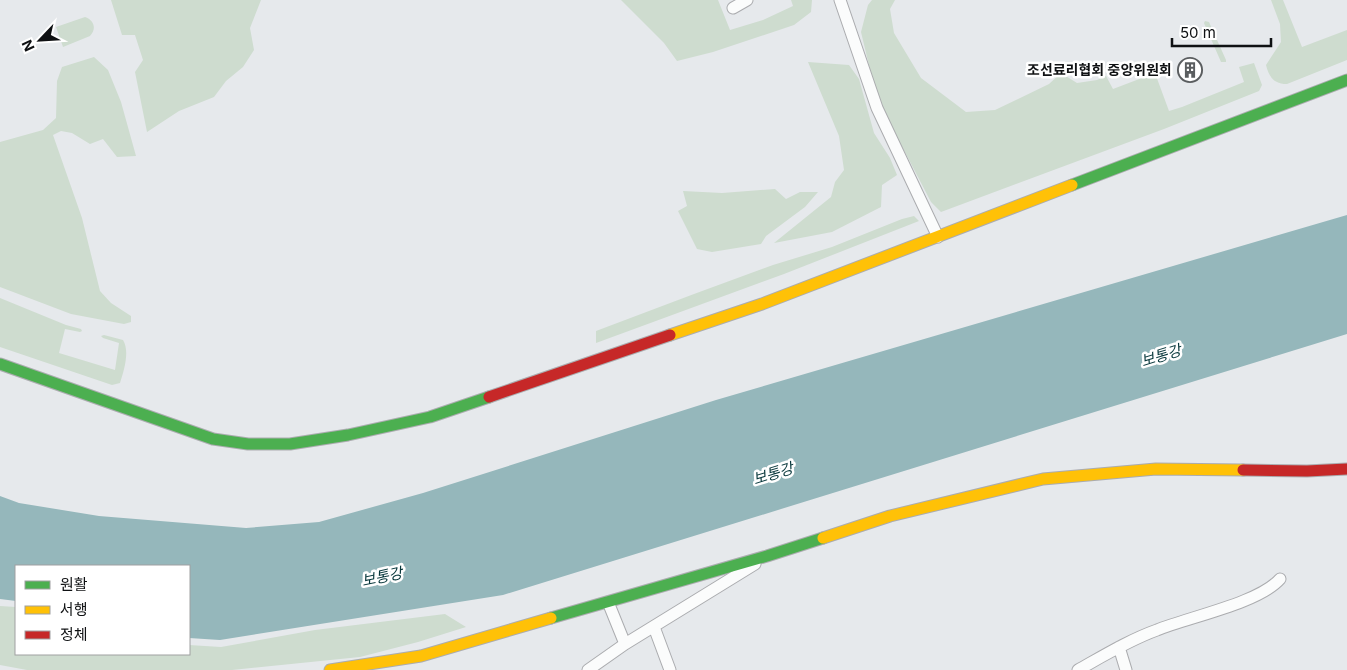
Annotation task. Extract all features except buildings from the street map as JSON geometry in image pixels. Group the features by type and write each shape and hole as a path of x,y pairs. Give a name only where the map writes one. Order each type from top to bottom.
{"main road":[{"path":"0,364 213,439 248,444 290,444 348,435 430,417 717,320 1347,80"},
{"path":"330,670 420,656 767,556 890,516 1043,479 1156,469 1307,471 1347,469"}],"street":[{"path":"733,8 747,0"},
{"path":"840,0 877,108 938,237"},
{"path":"588,670 626,644 767,556"},
{"path":"1078,670 1119,647 1156,630 1221,609 1265,592 1280,579"},
{"path":"608,602 626,644"},
{"path":"654,627 670,670"},
{"path":"1119,647 1126,670"}],"green space":[{"path":"111,0 261,0 250,28 254,50 243,67 226,81 214,97 179,111 147,132 135,72 143,60 135,35 122,35"},
{"path":"621,0 718,0 730,30 763,20 793,6 791,0 812,0 811,12 794,25 713,52 677,61 664,43"},
{"path":"872,0 895,0 890,9 894,33 921,78 966,112 995,110 1049,84 1061,73 1077,83 1097,80 1106,76 1113,89 1155,73 1169,111 1244,82 1239,67 1254,63 1262,85 1259,91 1164,129 941,212 931,202 883,110 873,82 861,32 868,5"},
{"path":"1271,0 1283,0 1302,47 1347,30 1347,60 1287,84 1275,81 1266,65 1281,42 1280,24"},
{"path":"85,17 91,20 94,25 90,36 63,47 56,27"},
{"path":"1205,21 1209,22 1226,62 1221,62 1204,23"},
{"path":"94,57 108,70 121,102 136,156 117,157 103,139 90,144 72,133 61,131 53,135 82,218 100,291 111,303 131,316 131,322 124,324 71,314 0,287 0,142 43,130 56,118 57,81 62,67"},
{"path":"808,62 849,65 859,79 874,133 890,158 897,175 882,185 881,207 832,232 774,243 831,197 835,182 844,170 839,136"},
{"path":"775,189 786,199 800,192 818,192 805,207 766,236 761,244 712,252 697,249 678,211 687,206 683,191 722,193"},
{"path":"914,216 919,221 784,274 596,343 596,331 773,265 832,247"},
{"path":"0,298 66,325 81,329 82,331 80,332 65,329 59,353 115,370 119,343 101,336 104,335 123,340 126,355 125,367 120,383 112,385 0,347"},
{"path":"0,606 15,607 15,655 190,655 190,645 221,647 315,630 445,614 466,627 360,657 232,670 27,670 0,665"}],"water":[{"name":"보통강","path":"1347,215 1347,334 503,595 220,640 190,638 190,565 15,565 15,601 0,599 0,496 19,503 99,516 246,528 319,522 423,493 716,400"}],"traffic: fast":[{"path":"1072,185 1347,80"},
{"path":"0,364 213,439 248,444 290,444 348,435 430,417 489,397"},
{"path":"551,618 823,538"}],"traffic: slow":[{"path":"670,335 762,304 1072,185"},
{"path":"823,538 890,516 1043,479 1156,469 1243,470"},
{"path":"330,670 421,656 551,618"}],"traffic: jam":[{"path":"489,397 670,335"},
{"path":"1243,470 1307,471 1347,469"}],"place":[{"name":"조선료리협회 중앙위원회","path":"1190,70"}]}
